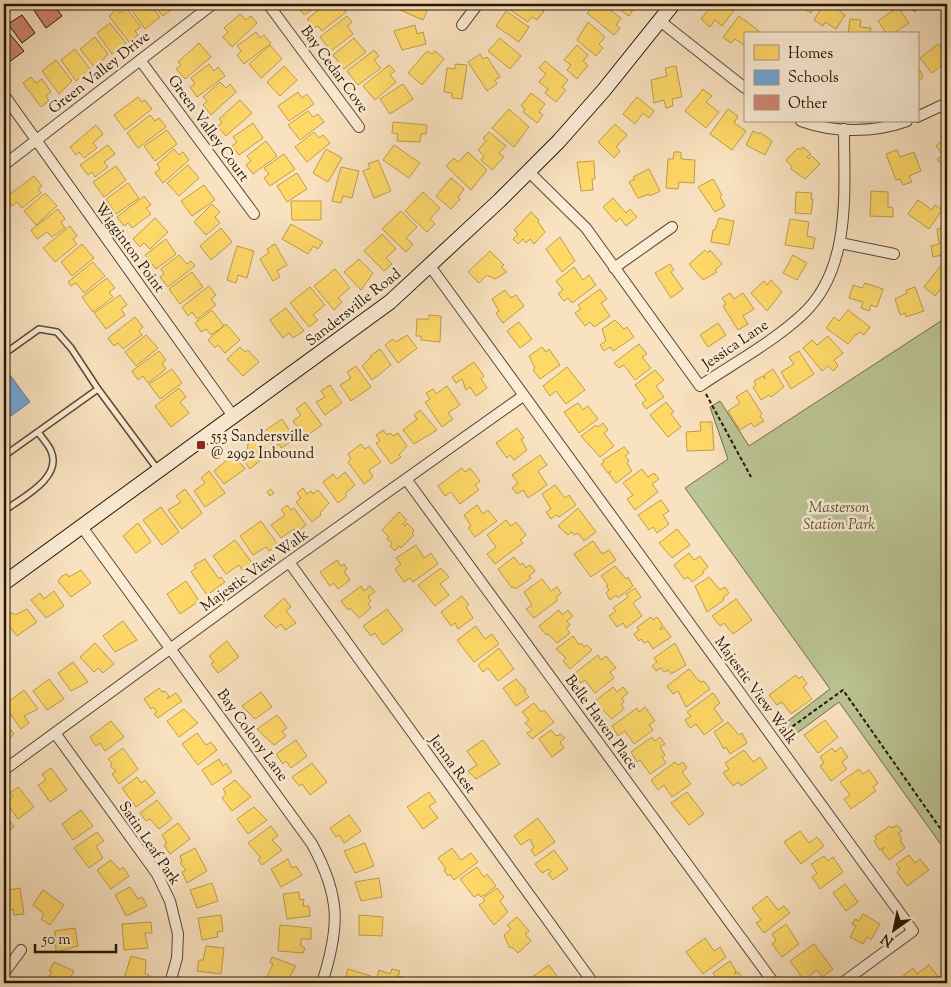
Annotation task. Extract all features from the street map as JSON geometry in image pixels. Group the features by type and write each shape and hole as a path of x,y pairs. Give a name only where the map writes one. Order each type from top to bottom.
{"street":[{"name":"Green Valley Drive","path":"4,165 213,4"},
{"name":"Bay Cedar Cove","path":"268,4 359,127"},
{"path":"462,25 478,4"},
{"name":"Sandersville Road","path":"4,583 383,308 529,172 604,90 673,4"},
{"path":"660,21 744,87"},
{"name":"Green Valley Court","path":"140,60 254,214"},
{"name":"Wigginton Point","path":"4,96 233,416"},
{"path":"918,117 947,103"},
{"path":"806,122 844,129 886,128 904,122"},
{"name":"Jessica Lane","path":"529,172 586,228 700,386 791,324 805,312 828,281 840,243 843,209 844,129"},
{"path":"614,268 672,227"},
{"path":"840,243 894,254"},
{"name":"Majestic View Walk","path":"430,266 913,931 842,983"},
{"name":"Majestic View Walk","path":"4,770 289,562 523,396"},
{"name":"Belle Haven Place","path":"406,479 774,983"},
{"name":"Bay Colony Lane","path":"82,527 172,648 312,844 326,869 332,888 335,930 331,954 322,983"},
{"name":"Jenna Rest","path":"289,562 594,983"},
{"name":"Satin Leaf Park","path":"56,733 157,874 170,901 178,934 177,958 170,983"},
{"path":"4,973 21,950"}],"lane":[{"path":"4,354 38,329 57,332 71,348 98,388 159,470"},
{"path":"4,456 98,388"},
{"path":"4,511 44,482 51,470 52,452 38,432"}],"path":[{"path":"700,386 712,402 751,476"},
{"path":"774,740 842,690 947,838"}],"green space":[{"name":"Masterson Station Park","path":"947,317 947,853 839,702 789,739 780,727 830,689 685,488 728,459 710,407 720,401 749,446"}],"building: Homes":[{"path":"133,4 149,4 160,17 145,29 129,6"},
{"path":"153,4 171,4 168,6 171,10 163,16"},
{"path":"320,4 304,15 297,5"},
{"path":"326,4 339,4 346,12 322,31 318,26 314,28 307,19"},
{"path":"401,4 430,4 423,20 398,9"},
{"path":"513,4 533,4 544,11 537,20 532,17 528,22 509,9"},
{"path":"602,4 621,18 616,25 620,28 614,35 587,13 594,5 598,9"},
{"path":"624,4 637,4 629,16 620,10"},
{"path":"713,4 739,4 722,26 715,20 710,27 701,19"},
{"path":"802,4 816,4 811,13 801,7"},
{"path":"824,4 831,4 845,15 836,29 825,22 823,26 814,20"},
{"path":"904,4 921,4 915,12"},
{"path":"898,7 909,23 896,32 886,32 878,21"},
{"path":"126,8 141,27 135,31 138,35 129,42 109,16 117,9 120,13"},
{"path":"506,11 529,27 519,42 496,26"},
{"path":"240,14 246,20 251,16 257,23 232,47 223,37 228,32 224,28"},
{"path":"347,16 352,22 347,26 353,34 331,51 320,37"},
{"path":"739,16 759,31 744,32 744,45 735,39 731,43 723,37"},
{"path":"850,19 861,20 860,27 871,28 870,32 848,32"},
{"path":"588,22 605,37 599,44 603,48 596,56 577,40"},
{"path":"110,23 126,43 112,54 97,33"},
{"path":"415,25 417,34 423,32 426,44 402,50 394,31"},
{"path":"256,32 260,38 264,35 271,43 244,64 237,55 241,51 237,46"},
{"path":"95,37 108,54 95,68 80,49"},
{"path":"354,38 366,52 344,69 333,55"},
{"path":"500,38 521,56 510,69 488,51"},
{"path":"199,43 211,57 185,79 176,69 181,65 178,62"},
{"path":"938,44 947,55 947,68 942,65 932,73 920,58"},
{"path":"270,45 282,59 261,78 249,64"},
{"path":"577,45 588,55 583,61 588,65 577,79 567,70 571,65 564,60"},
{"path":"75,49 90,69 76,81 61,60"},
{"path":"374,50 379,56 374,60 381,68 358,85 347,71"},
{"path":"427,51 432,54 435,51 444,59 422,85 408,73"},
{"path":"480,54 483,59 487,57 500,77 495,80 497,84 487,91 468,62"},
{"path":"56,60 72,81 59,94 42,71"},
{"path":"545,61 568,80 562,87 566,90 556,102 545,93 548,89 539,82 546,74 539,68"},
{"path":"209,64 214,71 218,67 225,76 197,97 190,87 195,84 191,78"},
{"path":"455,64 467,65 462,99 452,98 452,93 444,92 447,68 455,69"},
{"path":"389,65 395,71 390,75 396,82 375,100 363,86"},
{"path":"284,66 297,80 280,96 267,82"},
{"path":"676,66 682,97 672,99 673,106 666,108 664,100 654,103 651,80 667,76 665,68"},
{"path":"918,66 923,77 918,82"},
{"path":"31,77 36,83 42,79 51,92 46,96 49,101 41,107 23,83"},
{"path":"220,82 226,88 230,84 236,92 211,115 203,105 207,101 203,97"},
{"path":"403,84 413,99 390,114 380,99"},
{"path":"703,89 712,96 706,102 719,112 706,128 685,111"},
{"path":"298,92 302,98 307,94 314,104 289,121 278,106"},
{"path":"531,93 545,104 539,112 543,115 537,123 523,112 525,109 521,106"},
{"path":"138,97 142,102 145,100 152,109 125,130 114,115"},
{"path":"637,97 654,111 649,118 643,113 635,124 623,114"},
{"path":"240,100 252,113 226,136 218,127 222,122 219,119"},
{"path":"509,109 529,127 514,147 492,128"},
{"path":"728,109 738,116 734,123 746,131 732,150 710,134"},
{"path":"308,111 313,117 318,114 324,122 300,140 288,125"},
{"path":"150,115 155,121 159,118 166,127 138,148 127,133"},
{"path":"393,122 427,125 426,134 421,134 420,142 397,141 398,134 392,133"},
{"path":"253,123 263,138 239,155 232,146 237,142 233,137"},
{"path":"615,124 627,135 616,147 620,151 614,158 598,142"},
{"path":"96,125 103,134 93,143 97,148 84,158 79,152 76,155 70,147"},
{"path":"167,130 177,144 155,161 144,146"},
{"path":"753,131 759,134 760,132 772,141 765,155 746,145"},
{"path":"314,132 319,138 323,135 330,143 307,162 295,147"},
{"path":"489,132 506,146 499,153 504,157 492,170 481,160 484,156 478,150 486,141 483,138"},
{"path":"947,136 947,164 944,167 937,159 943,155 936,146"},
{"path":"266,141 277,156 253,174 246,165 251,161 247,156"},
{"path":"108,145 115,154 104,162 108,167 95,177 92,172 88,175 80,165"},
{"path":"394,145 420,163 409,178 383,160"},
{"path":"803,147 811,154 807,157 809,159 812,156 820,164 805,179 791,169 792,167 786,160 798,148 800,150"},
{"path":"174,149 179,155 183,152 189,160 163,183 155,173 160,169 157,164"},
{"path":"326,149 342,158 328,182 313,173"},
{"path":"897,150 900,157 914,152 921,171 909,176 912,182 903,185 900,179 896,180 886,154"},
{"path":"468,152 487,170 471,190 446,166 454,158 458,162"},
{"path":"674,152 681,152 681,159 695,160 694,183 679,182 678,189 666,188 668,159 673,159"},
{"path":"284,154 295,169 270,186 264,178 269,174 264,168"},
{"path":"378,160 391,191 374,198 363,171 370,168 368,164"},
{"path":"594,161 595,179 592,179 593,190 581,191 577,162"},
{"path":"188,165 199,178 179,196 167,183"},
{"path":"116,166 126,180 104,197 93,182"},
{"path":"341,167 359,171 352,198 343,196 341,203 332,201"},
{"path":"649,169 660,191 650,196 649,194 638,198 629,182 635,179 633,177"},
{"path":"297,173 307,189 287,202 277,186"},
{"path":"34,176 42,186 38,189 41,193 22,208 17,202 12,206 6,197"},
{"path":"451,178 464,189 458,197 460,199 451,209 436,196"},
{"path":"713,179 722,195 720,196 725,206 715,212 698,187"},
{"path":"128,183 139,198 116,214 106,199"},
{"path":"204,185 215,200 192,216 181,201"},
{"path":"871,191 888,192 888,207 893,208 893,217 870,216"},
{"path":"423,192 440,208 430,219 435,224 427,232 405,211"},
{"path":"796,192 812,193 811,214 795,213"},
{"path":"45,193 57,206 36,225 24,211"},
{"path":"144,196 151,205 146,208 151,214 132,228 128,223 124,226 117,217"},
{"path":"613,198 626,213 630,209 637,217 626,226 620,218 616,222 603,207"},
{"path":"918,200 932,210 935,205 942,210 929,229 908,214"},
{"path":"291,201 321,201 321,220 292,220"},
{"path":"212,204 220,212 215,217 220,223 206,235 194,222"},
{"path":"58,209 65,219 61,222 65,228 52,237 47,232 37,239 31,230"},
{"path":"401,211 417,227 406,238 413,244 406,252 382,229"},
{"path":"531,212 539,220 538,222 545,232 534,244 530,239 526,243 523,239 518,244 513,239 518,234 514,230"},
{"path":"155,218 168,232 150,249 144,243 140,247 133,239"},
{"path":"719,218 734,221 729,245 711,242 713,230 715,230"},
{"path":"790,219 809,222 807,236 815,238 813,249 785,245"},
{"path":"291,224 323,242 318,249 313,246 308,254 282,239"},
{"path":"70,226 77,236 73,239 77,244 55,262 43,248"},
{"path":"947,227 947,254 933,257 931,246 939,244 937,229"},
{"path":"221,228 232,242 211,260 200,246"},
{"path":"382,234 396,249 386,258 392,264 384,271 364,251"},
{"path":"560,237 575,261 562,272 546,249"},
{"path":"166,239 176,254 156,269 145,255"},
{"path":"82,244 94,258 72,276 61,262"},
{"path":"275,244 287,265 277,271 280,277 273,281 260,259 269,253 267,249"},
{"path":"237,246 254,251 247,278 238,275 236,283 227,280"},
{"path":"705,250 708,253 710,250 722,264 715,270 717,272 703,280 689,264"},
{"path":"490,251 504,265 501,267 507,272 495,279 487,275 479,283 468,272"},
{"path":"179,255 187,264 191,261 195,266 168,287 160,277 164,274 161,269"},
{"path":"793,255 807,263 797,280 783,273"},
{"path":"359,259 373,273 361,290 344,272"},
{"path":"93,262 105,276 84,293 76,283 71,286 68,282"},
{"path":"670,264 674,270 671,272 683,289 671,298 655,273"},
{"path":"942,264 947,268 947,286 944,290 942,287 935,296 924,287"},
{"path":"574,267 583,280 589,275 596,285 572,303 568,298 564,301 558,294 563,290 556,281"},
{"path":"335,269 350,288 338,298 342,302 334,310 314,286"},
{"path":"192,272 203,287 180,304 169,289"},
{"path":"107,278 115,288 109,292 113,297 93,312 82,297"},
{"path":"771,280 782,292 767,311 751,293 764,281 767,285"},
{"path":"865,283 883,289 877,307 871,305 869,311 861,308 863,302 849,298 853,285 862,288"},
{"path":"209,286 216,295 211,299 216,305 197,319 192,312 188,316 182,307"},
{"path":"310,287 325,305 313,315 318,320 309,327 290,303"},
{"path":"915,287 924,311 906,317 905,313 900,315 895,299 907,293 906,290"},
{"path":"600,289 607,299 601,303 610,316 594,327 590,322 585,326 575,313 581,309 578,305"},
{"path":"505,290 511,298 516,295 524,306 503,323 496,313 499,311 492,299"},
{"path":"730,293 734,299 743,293 754,309 743,316 748,324 738,330 723,306 726,304 722,298"},
{"path":"120,295 127,305 121,309 125,315 106,329 94,313"},
{"path":"286,308 304,331 293,338 289,333 283,338 270,320"},
{"path":"212,310 224,326 211,335 206,329 201,332 195,323"},
{"path":"848,310 870,327 864,335 860,332 856,334 848,344 826,328 834,317 839,321"},
{"path":"429,315 441,316 440,342 421,340 421,336 416,336 417,319 429,319"},
{"path":"135,317 143,327 139,331 142,335 123,349 118,343 114,346 108,338"},
{"path":"615,320 624,329 627,327 634,337 613,351 610,347 604,351 600,345 606,341 602,329"},
{"path":"519,322 532,339 520,348 507,331"},
{"path":"718,323 726,335 708,347 700,335"},
{"path":"226,324 240,340 225,353 218,345 215,348 208,340"},
{"path":"146,335 158,348 136,366 125,352"},
{"path":"407,335 417,348 398,363 385,345 393,339 396,342"},
{"path":"828,336 843,353 834,360 838,366 833,371 828,366 822,371 803,348 812,340 817,345"},
{"path":"639,344 647,354 642,357 651,368 635,380 624,365 619,368 614,363"},
{"path":"240,347 245,352 248,350 259,362 243,376 227,359"},
{"path":"542,347 546,352 549,349 560,365 540,379 533,370 535,368 529,356"},
{"path":"380,349 391,365 372,380 362,366 370,356"},
{"path":"159,351 166,360 162,363 166,369 148,383 143,376 138,380 132,371"},
{"path":"799,351 814,374 791,389 781,372 794,364 789,357"},
{"path":"474,362 484,376 481,379 487,388 476,396 470,387 466,390 462,379 456,383 452,377"},
{"path":"356,366 371,387 351,401 340,385 351,378 347,372"},
{"path":"567,367 585,390 566,404 556,391 550,396 543,386"},
{"path":"172,369 182,383 160,399 149,384"},
{"path":"773,369 784,387 771,397 769,395 761,400 753,387 756,385 754,381 763,376 765,379 764,375"},
{"path":"655,370 664,380 656,386 664,397 646,409 642,403 646,400 635,385"},
{"path":"330,385 342,403 325,415 316,402 325,397 321,391"},
{"path":"447,386 460,405 448,413 453,419 442,427 425,402 430,399 426,393 433,389 436,394"},
{"path":"179,388 186,397 180,402 189,413 171,427 155,406"},
{"path":"747,390 762,414 760,416 764,421 754,427 751,423 740,430 728,411 740,403 736,397"},
{"path":"305,402 322,425 305,437 293,421 301,415 296,409"},
{"path":"666,402 674,412 671,414 681,427 668,437 650,415"},
{"path":"578,403 583,410 588,406 598,419 579,433 564,412"},
{"path":"420,410 437,430 414,444 403,430 417,419 414,415"},
{"path":"282,419 295,439 281,448 279,444 274,448 263,432"},
{"path":"700,422 712,422 714,450 687,451 686,432 701,431"},
{"path":"603,423 608,430 604,433 614,446 600,457 581,436 596,425 598,427"},
{"path":"517,428 524,438 521,439 527,450 514,460 510,455 507,458 496,443"},
{"path":"383,430 387,435 390,433 393,436 398,433 407,446 399,455 401,457 391,464 376,443 380,441 376,435"},
{"path":"257,437 269,453 250,469 240,455 247,450 248,444"},
{"path":"361,444 365,449 369,446 381,462 369,470 373,477 364,484 348,462 351,459 348,454"},
{"path":"624,447 629,453 625,456 629,461 627,463 632,471 616,483 609,474 611,471 608,473 601,464 604,462 603,460"},
{"path":"234,454 245,469 224,484 214,471"},
{"path":"540,455 547,465 538,471 547,485 528,498 523,490 517,494 512,488 518,483 512,475"},
{"path":"462,468 465,472 470,468 480,481 475,485 479,490 460,504 451,492 445,496 438,486"},
{"path":"642,469 648,477 654,473 659,479 652,484 658,492 635,510 627,499 633,495 623,483"},
{"path":"209,471 225,493 205,507 194,491 205,483 201,478"},
{"path":"345,472 355,485 345,494 347,496 338,503 323,482 333,474 337,479"},
{"path":"555,485 565,498 569,495 576,505 559,517 556,515 551,519 546,512 551,509 542,494"},
{"path":"303,488 307,494 311,491 313,494 318,490 329,503 320,513 321,515 312,522 296,502 301,498 297,493"},
{"path":"185,489 202,513 182,529 168,510 181,502 176,496"},
{"path":"271,489 274,493 270,496 267,492"},
{"path":"661,500 669,511 663,515 669,524 657,533 653,527 649,530 638,515"},
{"path":"287,505 291,510 294,508 306,525 297,532 294,529 281,538 271,525 285,515 281,510"},
{"path":"477,505 483,514 488,510 497,521 475,537 468,528 471,526 464,515"},
{"path":"161,507 179,532 162,545 143,520"},
{"path":"578,508 596,532 584,541 578,533 574,535 572,532 568,535 558,526"},
{"path":"399,512 407,520 403,524 405,526 407,523 414,530 412,533 414,535 401,548 399,546 395,551 390,546 392,543 387,539 389,537 382,530"},
{"path":"506,520 511,526 516,522 526,535 520,540 523,543 495,564 487,554 496,547 487,535"},
{"path":"261,521 278,545 269,551 266,547 253,555 240,536"},
{"path":"138,523 151,542 136,553 123,536"},
{"path":"677,529 690,545 672,558 659,543"},
{"path":"235,540 253,564 243,571 239,565 226,574 213,556"},
{"path":"593,541 602,554 609,550 616,560 591,577 574,554"},
{"path":"416,545 424,558 431,553 438,564 413,582 410,578 404,582 395,569 401,564 396,558"},
{"path":"689,553 694,560 700,556 708,567 703,571 704,573 692,582 688,577 684,579 674,565"},
{"path":"514,557 520,565 523,563 526,568 530,565 535,571 529,576 531,578 516,589 512,588 498,569"},
{"path":"205,559 219,579 221,577 225,582 207,595 191,572 196,568 194,565"},
{"path":"337,560 341,566 344,564 347,569 344,571 350,580 338,589 334,583 330,586 320,572"},
{"path":"615,566 626,579 628,577 633,586 618,598 616,595 610,600 606,593 609,590 606,586 608,585 601,576"},
{"path":"441,568 449,577 440,584 449,595 435,606 418,585"},
{"path":"81,570 91,583 71,597 58,581 62,576 67,574 69,577"},
{"path":"709,577 720,590 725,587 729,593 723,598 724,600 707,612 695,586"},
{"path":"542,579 551,591 557,587 561,593 556,598 558,600 534,618 526,609 532,605 524,592"},
{"path":"186,581 199,601 180,614 167,594"},
{"path":"361,586 364,591 370,586 375,592 368,597 371,601 368,604 371,608 359,618 350,608 348,610 341,601"},
{"path":"635,588 641,597 633,603 642,616 626,628 623,623 617,627 609,616 616,611 613,608 628,597 626,594"},
{"path":"54,591 64,606 46,618 31,600 40,593 44,599"},
{"path":"462,596 469,605 466,607 473,618 458,629 455,623 451,626 441,612"},
{"path":"284,598 291,607 286,611 296,623 285,630 281,624 276,628 264,616"},
{"path":"736,599 752,620 733,634 724,623 720,626 712,616"},
{"path":"27,609 37,622 17,636 4,619 8,615 13,613 15,615"},
{"path":"387,609 403,630 383,645 375,633 371,636 363,626"},
{"path":"559,610 562,615 568,610 573,616 567,621 570,625 566,628 570,633 557,643 548,634 546,635 539,626"},
{"path":"651,617 653,620 657,617 663,626 660,628 661,630 664,627 671,637 653,649 648,641 644,643 641,639 639,641 634,634 639,630 637,627"},
{"path":"123,621 137,640 115,652 103,636"},
{"path":"476,626 485,639 492,634 499,644 474,662 457,640"},
{"path":"4,636 10,645 4,649"},
{"path":"573,636 579,645 581,643 584,647 587,645 592,650 570,669 563,661 566,658 556,649"},
{"path":"227,641 239,657 218,673 211,664 214,662 209,656"},
{"path":"95,643 114,664 103,673 98,668 94,672 80,657"},
{"path":"675,643 686,665 671,674 668,670 664,672 661,668 656,671 652,666 657,662 654,658"},
{"path":"499,648 514,669 498,681 488,668 483,672 478,665"},
{"path":"598,655 601,660 606,656 616,668 610,672 614,678 595,693 585,680 581,683 574,674"},
{"path":"73,662 88,682 71,691 58,673"},
{"path":"689,669 700,682 704,681 710,689 686,707 678,691 673,694 667,686"},
{"path":"796,675 799,679 802,676 807,684 803,687 812,699 791,714 782,702 777,705 769,695"},
{"path":"49,679 64,699 47,710 33,691"},
{"path":"516,679 526,690 524,691 529,697 516,706 503,688"},
{"path":"613,687 617,692 623,687 628,693 622,698 624,702 621,704 624,709 612,719 602,709 601,711 594,702"},
{"path":"159,688 169,696 167,699 176,693 182,701 158,718 154,714 157,712 153,707 151,709 144,699"},
{"path":"24,690 38,709 24,716 29,723 21,729 4,705"},
{"path":"261,692 272,707 255,719 242,706"},
{"path":"713,693 720,703 714,708 723,721 704,735 696,724 690,728 685,720 691,716 687,712"},
{"path":"534,703 541,712 544,710 554,722 532,739 527,733 532,730 525,723 529,720 522,712"},
{"path":"645,707 655,721 649,725 653,730 634,744 625,731 618,736 612,726 637,708 639,712"},
{"path":"184,709 198,723 179,737 167,721"},
{"path":"277,715 287,728 282,731 286,736 274,745 257,729"},
{"path":"4,720 14,734 6,741 4,738"},
{"path":"825,720 838,737 818,753 804,735"},
{"path":"111,721 124,737 105,751 100,743 96,746 90,737"},
{"path":"728,722 739,735 742,733 747,743 730,754 726,747 724,749 714,732"},
{"path":"551,730 556,736 561,734 565,738 560,742 564,748 552,757 539,739"},
{"path":"197,733 206,745 211,742 217,750 198,765 182,744"},
{"path":"652,737 655,741 660,737 665,744 660,747 665,755 662,757 666,763 650,774 640,760 637,762 631,752"},
{"path":"296,740 307,756 291,768 286,761 283,764 276,754"},
{"path":"483,740 500,764 476,779 468,771 477,765 467,751"},
{"path":"841,747 848,757 842,762 847,769 831,781 820,766 824,763 820,757 832,748 835,752"},
{"path":"123,748 138,769 119,784 112,774 116,771 110,766 112,764 108,759"},
{"path":"744,750 753,762 760,757 767,768 741,786 739,782 733,786 723,773 729,769 725,763"},
{"path":"219,759 223,766 226,763 232,772 212,785 202,770"},
{"path":"675,762 678,765 683,762 687,768 682,772 691,784 672,797 664,785 658,790 651,780"},
{"path":"312,763 327,782 310,795 302,784 299,786 292,777"},
{"path":"51,768 67,790 50,802 38,785 46,780 42,774"},
{"path":"859,769 863,774 869,770 878,783 873,787 876,791 851,809 844,799 850,795 840,782"},
{"path":"137,777 141,783 145,780 155,793 136,807 122,788"},
{"path":"235,780 251,797 232,811 222,798 226,794 223,789"},
{"path":"18,787 34,807 18,819 6,802 13,797 10,793"},
{"path":"429,792 436,802 429,806 438,818 423,829 407,807"},
{"path":"687,792 704,814 689,825 671,803"},
{"path":"157,800 172,819 159,829 150,819 146,821 140,813"},
{"path":"254,807 267,820 248,834 237,819"},
{"path":"81,810 93,826 73,840 62,824"},
{"path":"4,813 14,827 4,834"},
{"path":"349,815 361,831 344,843 339,835 336,837 330,828"},
{"path":"538,818 555,842 535,856 531,850 534,848 530,839 521,845 514,836"},
{"path":"178,823 190,839 170,854 164,845 167,843 162,835"},
{"path":"897,825 902,831 898,833 902,838 900,840 905,848 889,860 882,851 884,847 880,850 874,841 877,839 875,836 890,826 892,828"},
{"path":"271,826 278,836 272,840 282,850 262,865 258,860 261,858 248,843"},
{"path":"800,831 809,843 817,837 824,846 801,864 784,842"},
{"path":"97,832 104,841 96,846 103,858 89,868 74,848"},
{"path":"365,843 374,866 355,873 344,851"},
{"path":"195,848 207,871 187,883 182,872 186,870 180,863 182,862 180,856"},
{"path":"452,848 461,860 471,853 478,862 454,880 450,874 448,876 444,870 446,869 438,858"},
{"path":"554,850 568,869 553,880 548,874 551,872 549,869 542,873 535,864"},
{"path":"909,855 915,863 920,859 929,870 907,886 897,872 900,869 896,864"},
{"path":"824,856 828,861 833,857 843,872 820,889 812,877 817,873 811,864"},
{"path":"288,859 292,868 296,866 302,875 281,887 271,869"},
{"path":"111,860 120,870 123,867 129,876 111,889 97,870"},
{"path":"477,867 484,877 487,874 496,886 481,897 479,894 474,897 460,879"},
{"path":"379,878 382,897 361,901 355,882"},
{"path":"212,883 218,901 197,908 190,890"},
{"path":"845,884 858,902 846,911 833,893"},
{"path":"130,887 138,899 142,897 147,906 126,916 115,895"},
{"path":"20,888 24,914 14,915 13,909 4,912 4,891"},
{"path":"497,888 504,897 500,901 508,912 494,925 479,905 485,901 483,898"},
{"path":"43,890 64,905 50,925 41,919 44,914 33,905"},
{"path":"299,892 300,900 304,899 303,906 309,906 310,916 287,919 283,894"},
{"path":"767,896 778,910 784,906 790,913 764,933 756,923 761,920 752,908"},
{"path":"863,914 880,924 871,940 867,937 863,944 850,937 856,926 852,924 855,919 859,921"},
{"path":"221,915 223,931 217,932 218,937 202,940 198,918"},
{"path":"359,915 383,917 382,936 359,935"},
{"path":"517,917 529,931 525,934 531,941 518,953 509,947 504,935 511,929 507,925"},
{"path":"151,922 152,933 145,933 148,948 124,950 122,924"},
{"path":"786,924 799,944 782,957 772,944 776,940 772,934"},
{"path":"280,925 311,928 311,939 301,939 301,946 305,948 303,953 278,951"},
{"path":"75,928 78,946 56,952 55,931"},
{"path":"705,938 714,951 720,947 726,957 703,974 686,952"},
{"path":"814,944 833,969 822,977 817,970 804,980 790,961"},
{"path":"206,946 224,948 221,974 197,971 199,960 203,960"},
{"path":"131,956 146,960 145,974 149,975 146,983 124,979"},
{"path":"272,957 296,966 289,978 296,981 295,983 264,983 273,964 270,963"},
{"path":"730,961 736,971 735,974 738,972 744,980 742,983 717,983 719,981 713,973"},
{"path":"54,962 74,971 68,983 53,983 46,980 52,972 49,971"},
{"path":"549,965 562,983 525,982"},
{"path":"929,965 943,983 908,983 903,976 913,968 917,974"},
{"path":"348,969 371,976 368,983 344,983"},
{"path":"392,969 400,971 398,976 405,978 403,983 375,983 379,970 390,974"}],"building: Schools":[{"path":"7,371 30,402 4,421 4,373"}],"building: Other":[{"path":"34,4 53,4 62,16 46,28 31,6"},
{"path":"22,15 35,33 22,43 8,24"},
{"path":"4,27 24,51 8,63 4,58"}],"place":[{"name":"553 Sandersville @ 2992 Inbound","path":"201,445"}]}
